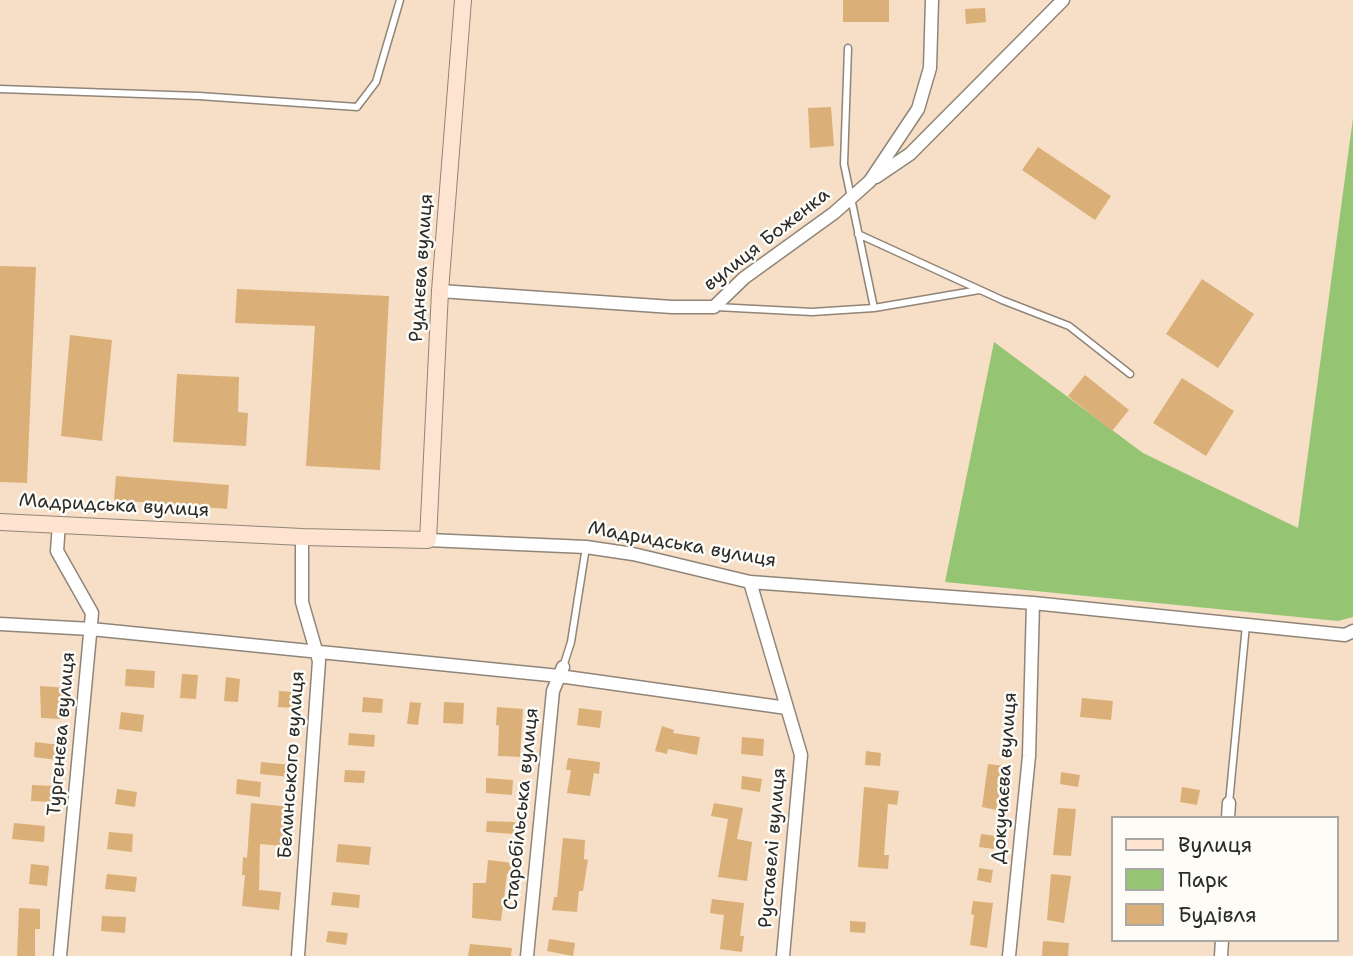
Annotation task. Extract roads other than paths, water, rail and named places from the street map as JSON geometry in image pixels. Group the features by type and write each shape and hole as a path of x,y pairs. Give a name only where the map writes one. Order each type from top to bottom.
{"street":[{"name":"Руднєва вулиця","path":"428,540 440,291 463,0"},
{"name":"вулиця Боженка","path":"440,291 672,307 714,307 744,278 834,213 870,181 918,109 930,68 932,0"},
{"path":"870,181 910,154 1063,0"},
{"name":"Мадридська вулиця","path":"0,522 302,537 586,547 633,554 750,582 1033,603 1345,635 1353,631"},
{"name":"Тургенєва вулиця","path":"59,524 57,551 92,614 60,956"},
{"name":"Белинського вулиця","path":"298,956 319,661 302,602 302,537"},
{"name":"Руставелі вулиця","path":"750,582 801,755 783,956"},
{"name":"Докучаєва вулиця","path":"1009,956 1029,756 1033,603"},
{"path":"0,624 91,629 317,653 561,672 788,708"},
{"name":"Старобільська вулиця","path":"527,956 553,691 561,672"},
{"path":"1228,816 1229,803"}],"lane":[{"path":"0,89 199,96 357,107 376,82 400,0"},
{"path":"848,48 844,164 874,308"},
{"path":"858,234 1069,326 1130,374"},
{"path":"714,307 812,312 874,308 979,289"},
{"path":"561,672 571,642 586,547"},
{"path":"1229,803 1246,625"}]}
